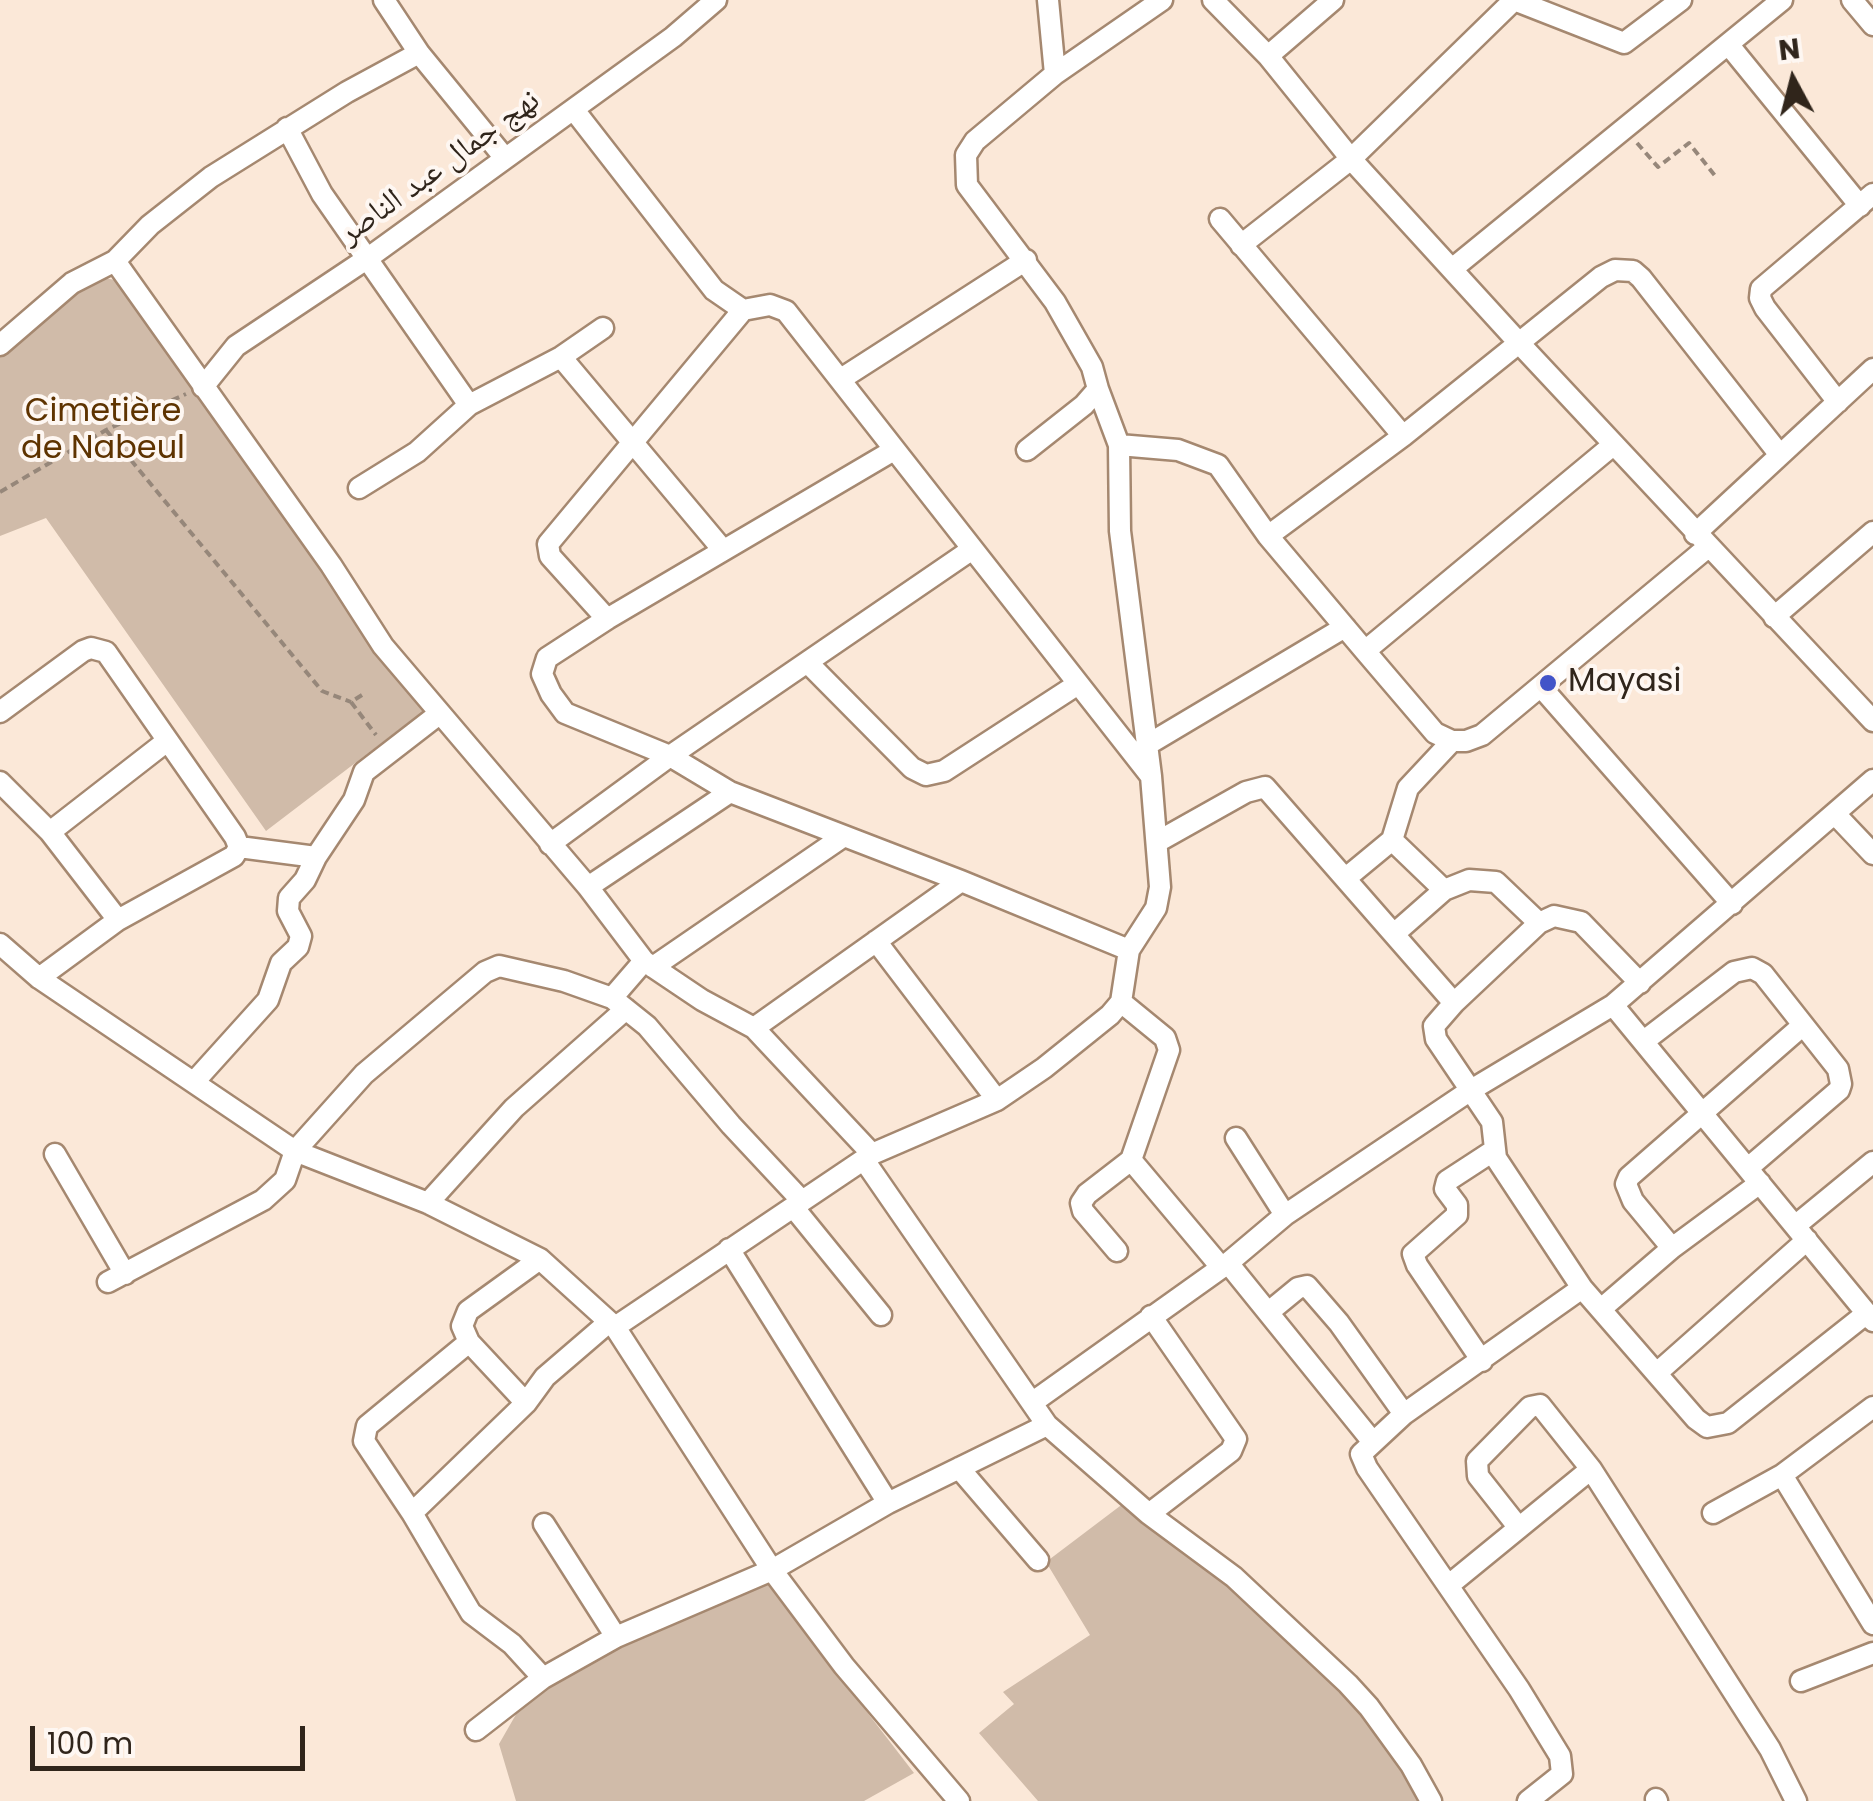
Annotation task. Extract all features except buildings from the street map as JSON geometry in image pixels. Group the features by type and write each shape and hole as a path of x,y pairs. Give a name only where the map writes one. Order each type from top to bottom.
{"street":[{"path":"384,0 419,53 504,157"},
{"path":"1048,0 1055,74"},
{"path":"412,1513 526,1403 545,1377 612,1324 868,1157 997,1100 1044,1068 1121,1002 1130,950 1159,898 1151,776 1120,531 1119,444 1092,367 1078,342 1026,260 967,184 966,154 975,140 1055,74 1162,0"},
{"path":"1213,0 1268,56 1351,160 1613,445 1870,712"},
{"path":"1268,56 1333,0"},
{"path":"1241,245 1351,160 1514,0 1624,43 1681,0"},
{"path":"1452,269 1782,0"},
{"path":"1852,0 1873,26"},
{"name":"نهج جمال عبد الناصر","path":"203,387 236,346 368,258 574,110 704,4"},
{"path":"1728,44 1867,200 1767,282 1760,298 1838,402"},
{"path":"0,346 72,283 115,261 165,213 211,177 287,128 419,53"},
{"path":"574,110 714,290 743,310"},
{"path":"287,128 322,194 470,406"},
{"path":"1220,220 1403,436"},
{"path":"841,379 1026,260"},
{"path":"115,261 331,565 383,646 648,964 754,1028 868,1157 1048,1425 1149,1514 1234,1577 1348,1684 1412,1764 1431,1801"},
{"path":"1268,536 1403,436 1600,277 1614,270 1633,270 1780,455"},
{"path":"607,619 550,556 548,544 743,310 770,305 786,311 1151,776"},
{"path":"358,488 416,452 470,406 561,358 603,328"},
{"path":"561,358 722,550"},
{"path":"1119,444 1178,450 1218,464 1268,536 1435,733 1452,741 1466,741 1482,735 1542,688 1702,541 1780,455 1873,369"},
{"path":"1027,450 1084,405 1098,389"},
{"path":"1364,650 1613,445"},
{"path":"894,450 547,658 542,674 546,684 565,713 670,756 730,792 961,880 1130,950"},
{"path":"1774,616 1873,532"},
{"path":"550,844 670,756 971,550"},
{"path":"1147,746 1344,627"},
{"path":"0,712 82,650 106,652 238,847 316,857"},
{"path":"808,664 912,768 926,775 944,771 1078,684"},
{"path":"1542,688 1732,904"},
{"path":"194,1082 268,1000 281,962 298,947 301,936 288,911 289,898 305,880 354,800 364,772 439,714"},
{"path":"50,832 168,740"},
{"path":"1346,878 1392,840 1408,788 1452,741"},
{"path":"1033,1402 1224,1265 1285,1215 1471,1090 1613,1004 1873,780"},
{"path":"0,782 50,832 118,920"},
{"path":"1157,842 1254,788 1265,787 1454,1003"},
{"path":"588,888 730,792"},
{"path":"1835,814 1873,854"},
{"path":"428,1202 514,1108 618,1004 648,964 844,836"},
{"path":"1392,840 1444,890"},
{"path":"40,978 118,920 234,856 238,847"},
{"path":"754,1028 961,880"},
{"path":"1394,934 1444,890 1469,880 1496,882 1539,923"},
{"path":"1613,1004 1870,1317 1728,1423 1716,1427 1707,1427 1696,1419 1582,1288 1493,1151 1496,1130 1433,1032 1436,1022 1454,1003 1539,923 1554,916 1581,922 1640,983"},
{"path":"876,941 997,1100"},
{"path":"0,944 40,978 295,1150 428,1202 540,1259 612,1324 772,1570 844,1666 959,1801"},
{"path":"55,1154 116,1278 263,1200 285,1180 295,1150 364,1074 492,968 523,969 618,1004 647,1026 798,1204 882,1315"},
{"path":"1601,1309 1754,1175 1839,1090 1838,1069 1763,974 1752,968 1742,968 1644,1041"},
{"path":"1117,1252 1083,1211 1081,1203 1131,1160 1170,1050 1165,1038 1121,1002"},
{"path":"1672,1248 1633,1201 1626,1184 1629,1176 1802,1026"},
{"path":"1236,1138 1285,1215"},
{"path":"1482,1361 1417,1265 1414,1254 1458,1215 1457,1205 1445,1189 1446,1180 1493,1151"},
{"path":"1131,1160 1270,1311 1372,1441"},
{"path":"1658,1372 1873,1162"},
{"path":"729,1250 888,1503"},
{"path":"526,1403 469,1342 462,1326 468,1312 540,1259"},
{"path":"1270,1311 1306,1286 1339,1323 1404,1414"},
{"path":"1528,1801 1562,1774 1560,1756 1520,1689 1362,1461 1361,1454 1404,1414 1582,1288"},
{"path":"1149,1514 1236,1446 1230,1430 1151,1316"},
{"path":"469,1342 367,1426 366,1448 412,1513 471,1613 512,1644 543,1678"},
{"path":"1519,1528 1476,1469 1477,1461 1530,1407 1545,1407 1591,1470 1770,1749 1796,1801"},
{"path":"1713,1513 1782,1474 1873,1407"},
{"path":"476,1730 543,1678 616,1637 772,1570 888,1503 1048,1425"},
{"path":"959,1468 1038,1560"},
{"path":"1448,1585 1591,1470"},
{"path":"1782,1474 1873,1624"},
{"path":"544,1524 616,1637"},
{"path":"1801,1681 1873,1652"}],"path":[{"path":"1624,129 1658,167 1690,143 1716,177"},
{"path":"0,492 106,430 203,387"},
{"path":"106,430 322,690 351,702 376,736"},
{"path":"351,702 362,695"}],"green space":[{"name":"Cimetière de Nabeul","path":"96,276 124,282 426,709 266,831 46,518 0,536 0,354"},
{"path":"1124,1503 1218,1567 1370,1715 1423,1801 1038,1801 979,1733 1014,1704 1003,1692 1090,1635 1046,1562"},
{"path":"766,1581 914,1773 864,1801 516,1801 499,1744 530,1690"}],"place":[{"name":"Mayasi","path":"1548,683"}]}
